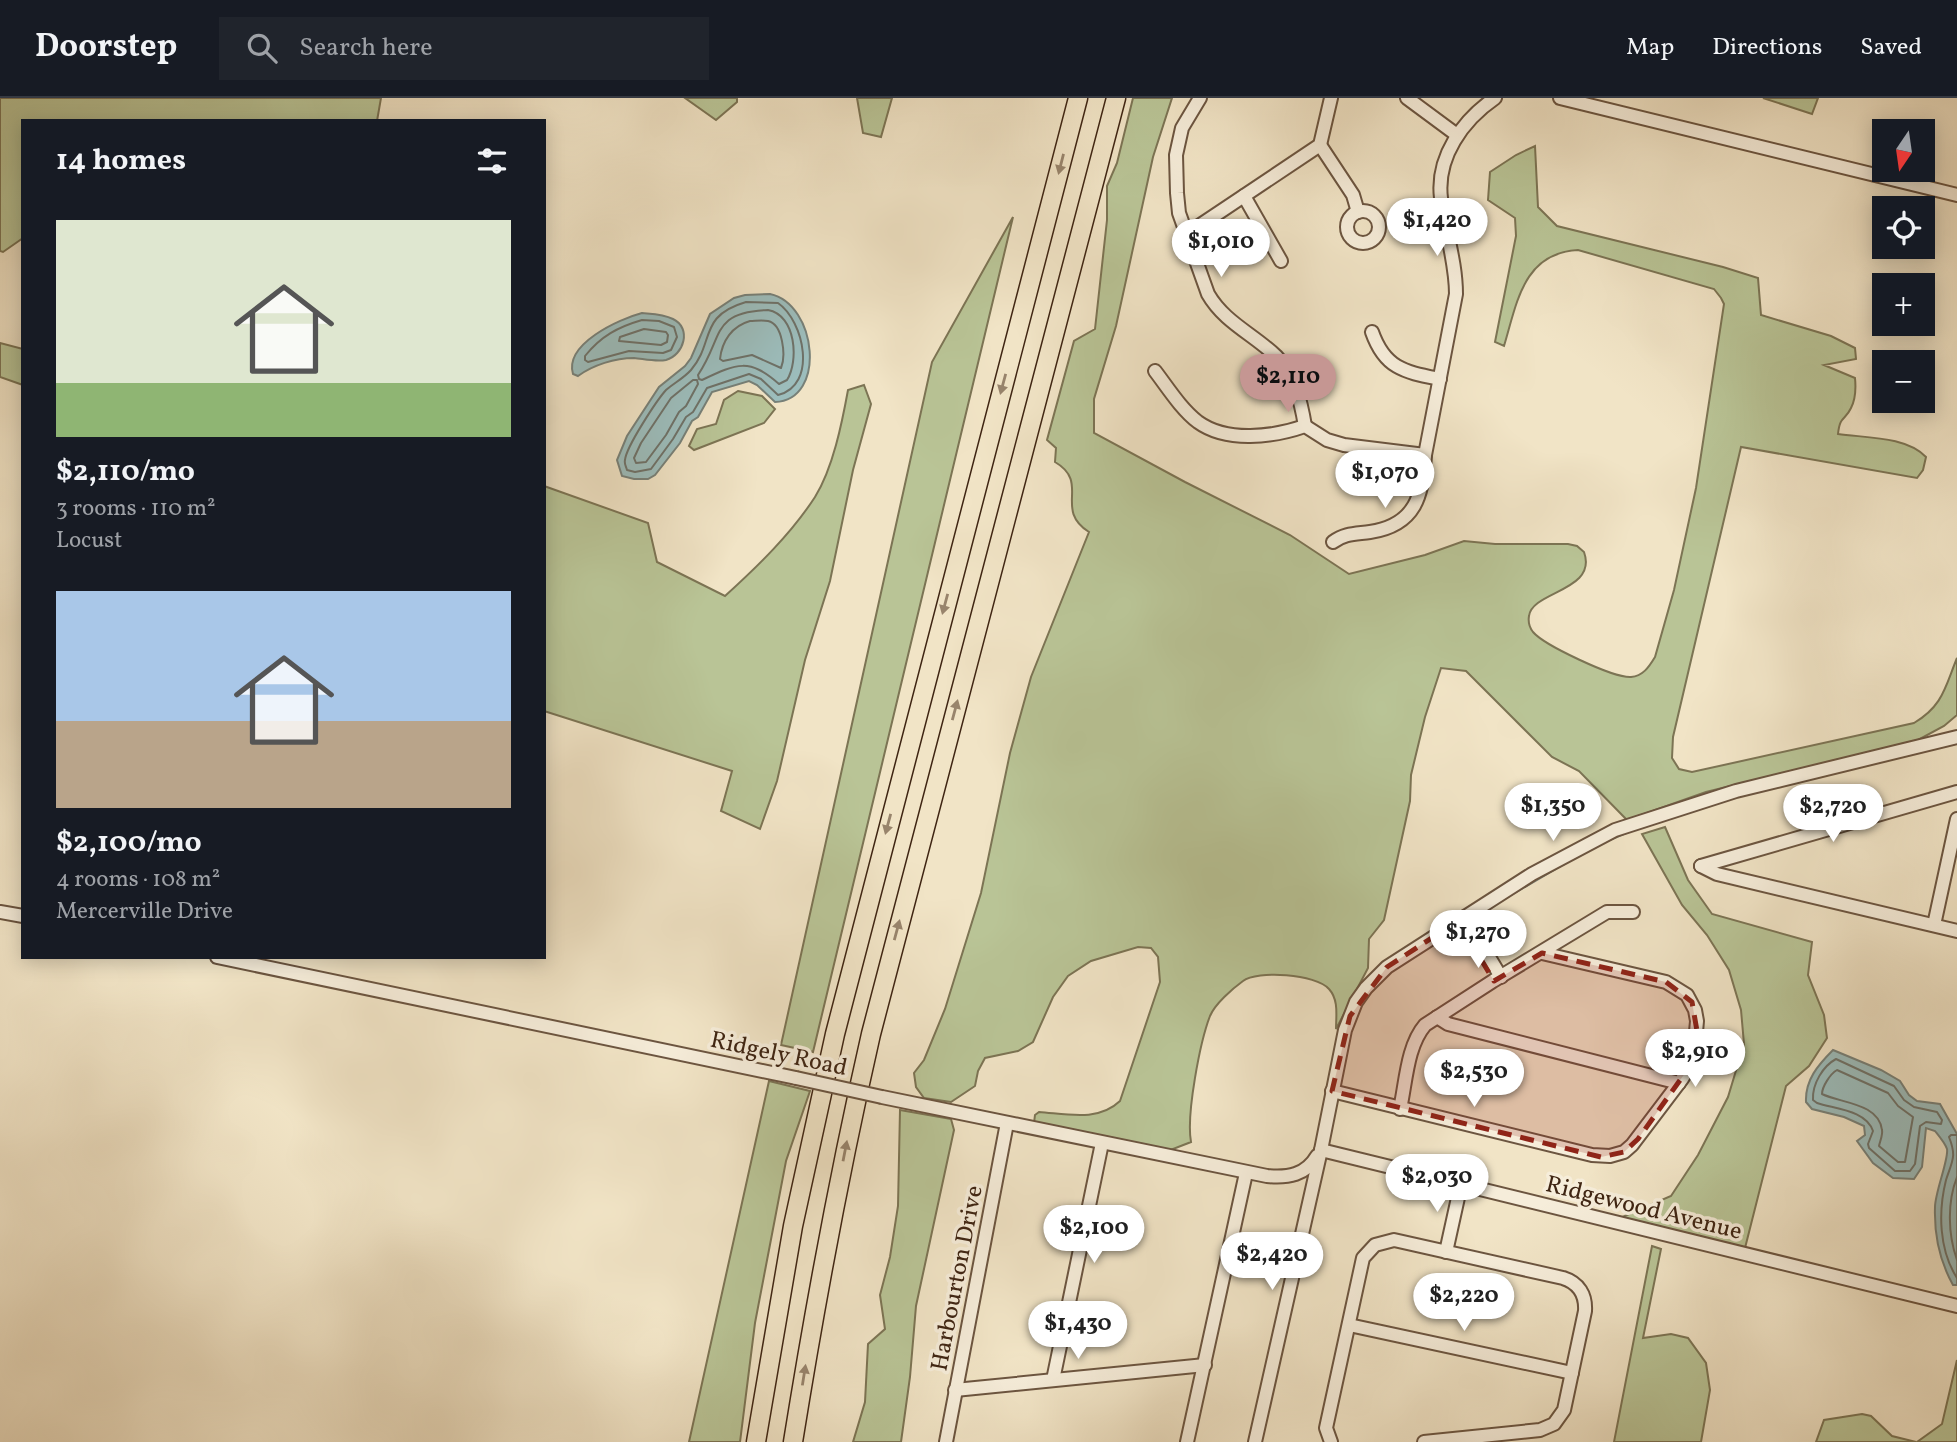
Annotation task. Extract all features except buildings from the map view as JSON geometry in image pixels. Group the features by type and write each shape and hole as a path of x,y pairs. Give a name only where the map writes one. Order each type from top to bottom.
{"highway":[{"path":"756,1442 793,1226 835,1034 1079,98"},
{"path":"793,1442 818,1285 871,1034 1115,98"}],"street":[{"path":"1200,98 1182,128 1176,155 1179,213 1215,306 1277,357 1292,379 1300,400 1305,426 1327,440 1344,445 1426,455"},
{"path":"1187,234 1320,145 1331,98"},
{"path":"1407,98 1457,135"},
{"path":"1333,542 1350,534 1387,527 1409,515 1417,503 1424,481 1426,455 1456,294 1456,271 1441,198 1444,162 1457,135 1495,98"},
{"path":"1560,98 1957,195"},
{"path":"1320,145 1353,195 1358,212"},
{"path":"1244,196 1281,261"},
{"path":"1372,332 1377,345 1394,366 1406,372 1440,379"},
{"path":"1155,371 1185,409 1209,429 1245,435 1282,434 1305,426"},
{"path":"1255,1442 1347,1023 1356,1002 1366,988 1387,967 1461,919 1579,848 1637,822 1747,788 1957,737"},
{"path":"1957,792 1701,866 1717,874 1957,931"},
{"path":"1934,925 1957,819"},
{"path":"0,912 21,916"},
{"path":"1400,1109 1418,1033 1437,1017 1497,978 1607,912 1633,912"},
{"path":"1461,919 1497,978"},
{"path":"1332,1091 1592,1155 1610,1156 1624,1152 1638,1139 1688,1069 1697,1031 1695,1010 1687,995 1666,982 1542,953"},
{"name":"Ridgely Road","path":"227,959 1246,1173 1283,1177 1293,1175 1308,1168 1321,1150"},
{"path":"1437,1017 1448,1024 1679,1083"},
{"name":"Harbourton Drive","path":"946,1442 1007,1123"},
{"path":"1053,1380 1102,1143"},
{"name":"Ridgewood Avenue","path":"1321,1150 1957,1306"},
{"path":"1187,1442 1246,1173"},
{"path":"1446,1252 1461,1184"},
{"path":"1331,1442 1326,1428 1363,1258 1372,1242 1394,1240 1563,1278 1576,1284 1586,1304 1564,1410 1560,1418 1547,1428 1424,1442"},
{"path":"1349,1325 1572,1373"},
{"path":"955,1390 1205,1364"}],"highlighted area":[{"path":"1458,921 1494,981 1542,953 1666,982 1692,1002 1697,1031 1688,1069 1638,1139 1624,1152 1601,1157 1332,1091 1350,1016 1387,967"}],"green space":[{"path":"0,98 381,98 377,119 21,119 21,239 3,252 0,251"},
{"path":"685,98 737,98 737,102 716,120"},
{"path":"857,98 892,98 881,137 863,133"},
{"path":"1133,98 1172,98 1153,157 1116,326 1094,399 1094,433 1290,535 1349,574 1425,555 1464,541 1577,546 1584,552 1586,565 1582,575 1574,583 1533,608 1529,624 1533,632 1550,645 1595,667 1622,676 1631,677 1642,673 1655,657 1674,590 1696,488 1724,304 1714,289 1578,250 1560,253 1545,260 1534,270 1525,283 1513,313 1504,346 1495,342 1516,236 1515,218 1488,200 1490,172 1535,146 1538,207 1557,226 1758,278 1761,315 1831,336 1855,348 1856,359 1824,365 1855,378 1854,400 1841,421 1838,434 1872,437 1908,445 1926,457 1923,470 1917,478 1741,447 1673,737 1672,758 1679,769 1692,772 1914,723 1937,703 1957,658 1957,715 1944,726 1918,740 1706,792 1627,820 1579,771 1552,757 1466,671 1441,668 1425,717 1411,775 1410,801 1384,920 1369,939 1368,968 1336,1029 1334,998 1322,984 1286,975 1261,976 1243,981 1216,1007 1206,1028 1192,1097 1191,1142 1168,1151 1034,1123 1035,1115 1039,1112 1092,1114 1111,1108 1120,1101 1160,982 1158,957 1151,948 1138,947 1091,961 1068,976 1053,997 1033,1042 1018,1051 985,1058 978,1071 975,1086 951,1102 924,1098 916,1087 914,1073 924,1060 945,1009 981,893 1010,753 1031,677 1089,532 1074,514 1070,479 1065,470 1055,462 1056,448 1047,440 1074,341 1095,329 1107,220 1107,186 1117,163"},
{"path":"1763,98 1818,98 1812,114"},
{"path":"1013,217 813,1052 781,1045 932,362"},
{"path":"0,343 21,348 21,384 0,377"},
{"path":"864,385 871,404 853,470 830,581 805,660 777,781 760,829 721,811 732,771 546,712 546,487 648,523 657,562 725,596 773,549 815,497 832,459 848,390"},
{"path":"738,391 762,396 775,409 764,423 694,450 689,446 697,429 716,424 724,400"},
{"path":"1665,827 1688,880 1712,914 1812,942 1808,975 1824,1015 1827,1038 1809,1066 1786,1086 1745,1248 1620,1218 1671,1196 1698,1155 1728,1097 1744,1044 1741,1010 1729,970 1707,935 1682,905 1642,834"},
{"path":"769,1081 810,1091 786,1161 755,1323 740,1442 689,1442"},
{"path":"900,1110 951,1119 954,1130 916,1306 901,1442 853,1442 865,1402 868,1344 885,1329 880,1295 890,1257 898,1206"},
{"path":"1652,1246 1661,1249 1643,1338 1671,1334 1688,1338 1706,1363 1710,1390 1701,1442 1614,1442"},
{"path":"1957,1360 1957,1442 1917,1442 1942,1424"},
{"path":"1862,1414 1871,1416 1892,1436 1916,1442 1816,1442 1824,1420"}],"water":[{"path":"770,294 786,301 798,315 806,332 810,351 809,370 803,386 792,397 775,402 749,381 712,392 698,417 692,421 680,443 655,475 648,479 622,476 617,460 627,436 659,387 691,358 710,314 734,298"},
{"path":"642,313 658,314 679,323 684,335 677,353 662,361 619,359 597,365 578,376 573,374 572,363 585,343 608,327"},
{"path":"1833,1050 1900,1081 1909,1095 1917,1101 1940,1104 1957,1134 1957,1285 1953,1285 1944,1266 1935,1228 1936,1201 1947,1154 1945,1144 1935,1131 1926,1128 1922,1167 1914,1179 1893,1178 1873,1163 1857,1141 1865,1135 1864,1126 1844,1117 1812,1109 1806,1102 1806,1094 1814,1073"}],"waterway":[{"path":"1609,840 1628,832"},
{"path":"1502,900 1569,861"}]}
